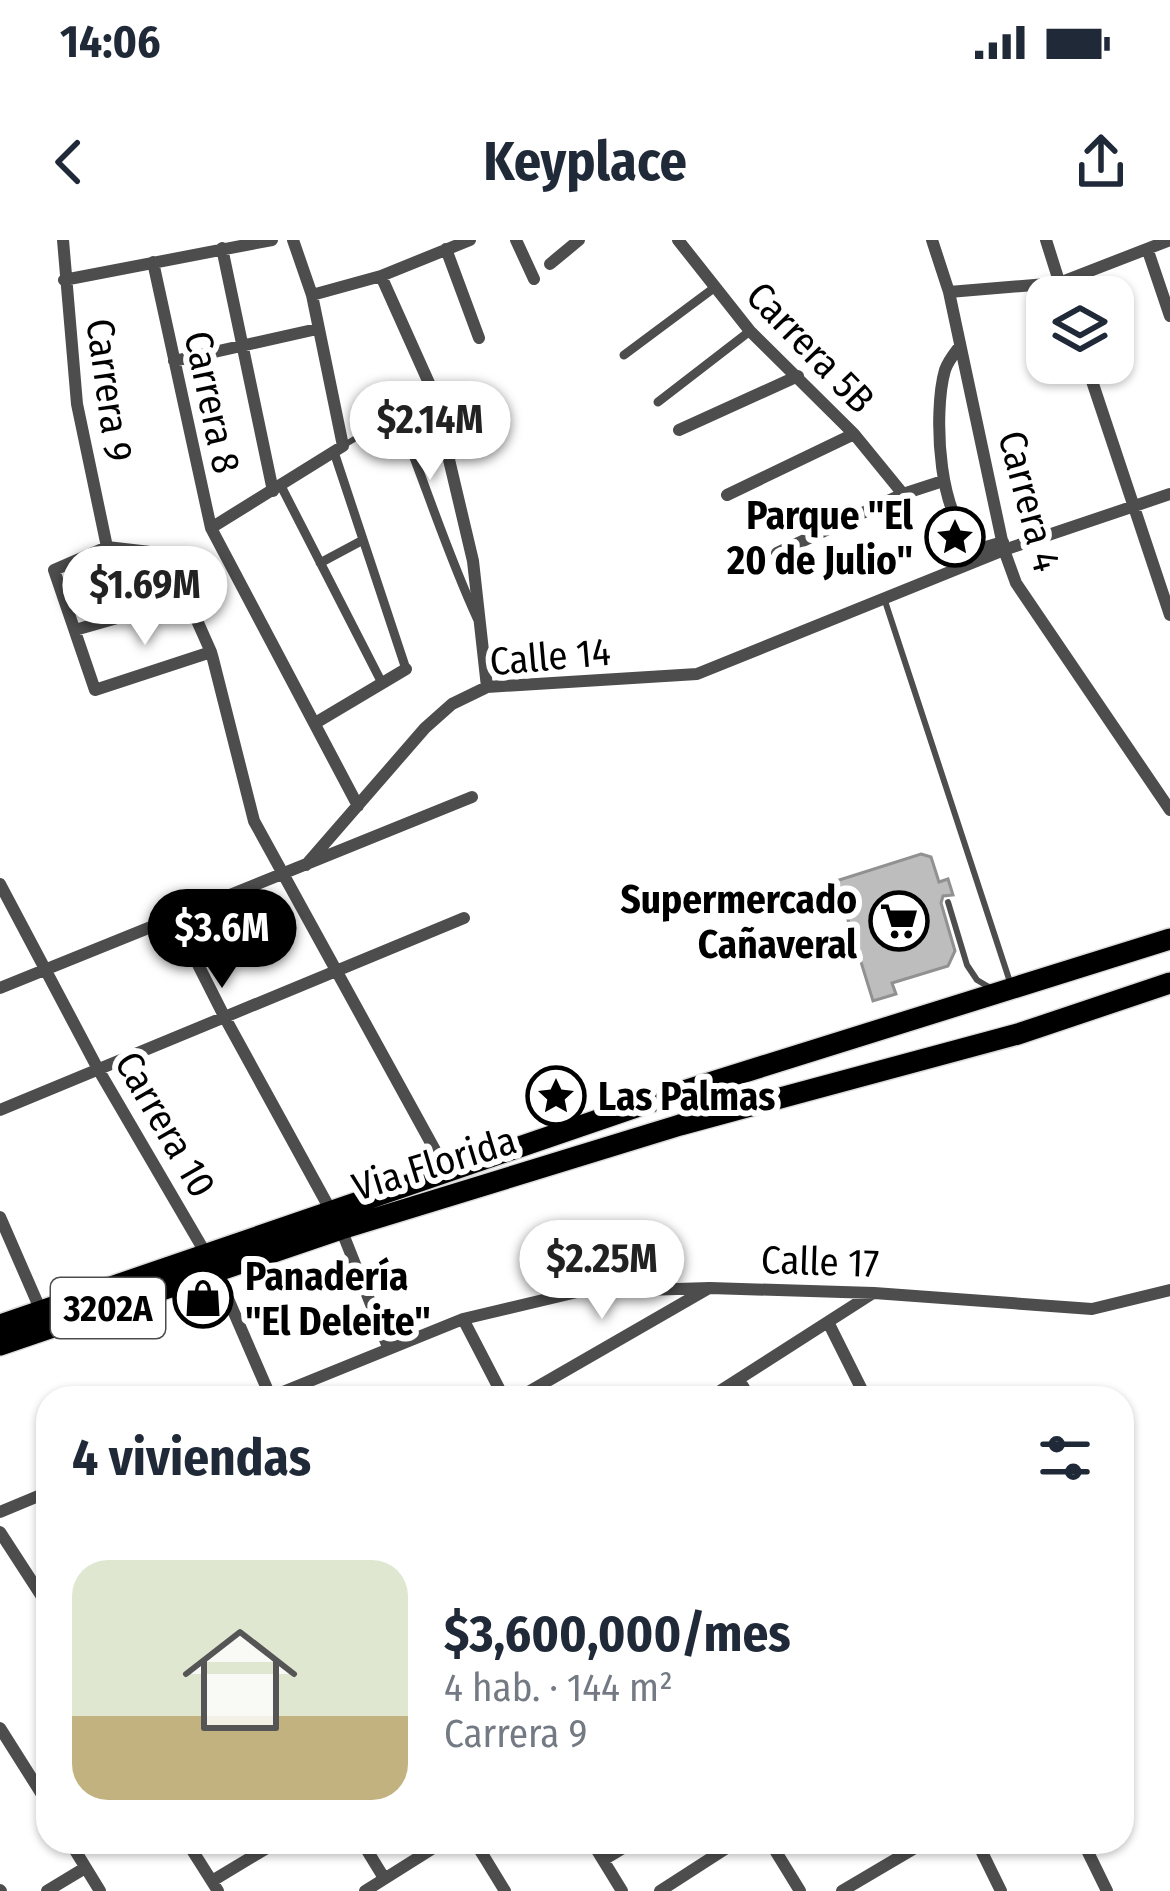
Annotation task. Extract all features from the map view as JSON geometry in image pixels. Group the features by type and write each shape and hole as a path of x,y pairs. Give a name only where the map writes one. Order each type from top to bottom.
{"main road":[{"name":"3202A","path":"0,1345 336,1220 447,1172 674,1094 1170,939"},
{"name":"Via Florida","path":"336,1220 1018,1034 1170,983"},
{"name":"3202A","path":"0,1325 211,1263"}],"street":[{"name":"Carrera 9","path":"63,240 77,404 106,547"},
{"path":"64,280 272,240"},
{"path":"293,240 312,295 338,449 406,669 316,722"},
{"path":"312,295 381,276 470,240"},
{"path":"516,240 534,279"},
{"path":"550,264 579,240"},
{"name":"Carrera 5B","path":"678,240 750,331 854,434 903,494"},
{"name":"Carrera 4","path":"932,240 949,292 1016,584 1170,810"},
{"path":"1046,240 1058,276"},
{"path":"1093,276 1170,240"},
{"path":"222,248 277,488 382,682"},
{"path":"446,249 479,338"},
{"path":"1148,251 1170,316"},
{"name":"Carrera 8","path":"153,262 211,528 358,806"},
{"path":"381,276 433,392 473,561 487,687"},
{"path":"624,355 714,288"},
{"path":"949,292 1026,291"},
{"path":"174,361 316,329"},
{"path":"658,402 750,331"},
{"path":"960,346 947,364 942,387 943,481 965,537 982,548 1004,546"},
{"path":"679,430 798,376"},
{"path":"1093,384 1170,615"},
{"path":"397,414 449,558 479,623"},
{"path":"727,495 854,434"},
{"path":"211,528 338,449"},
{"path":"777,553 903,494 943,481"},
{"name":"Calle 14","path":"0,988 306,865 424,728 452,704 487,687 697,674 1004,546 1170,494"},
{"path":"320,563 363,540"},
{"path":"211,652 95,690 54,571 106,547 176,555 187,598 211,652 254,821 447,1172"},
{"path":"75,630 187,598"},
{"path":"306,865 472,797"},
{"name":"Carrera 10","path":"0,884 98,1069 211,1263 265,1386"},
{"path":"174,917 336,1220 388,1347"},
{"path":"0,1110 464,918"},
{"path":"0,1216 41,1311"},
{"path":"539,1386 710,1288"},
{"name":"Calle 17","path":"298,1386 463,1318 577,1292 710,1288 874,1293 1091,1309 1170,1290"},
{"path":"729,1386 874,1293"},
{"path":"463,1318 498,1386"},
{"path":"829,1324 860,1386"},
{"path":"739,1380 742,1386"},
{"path":"0,1512 36,1497"},
{"path":"0,1532 36,1588"},
{"path":"0,1727 36,1782"},
{"path":"77,1854 100,1891"},
{"path":"195,1854 215,1886 260,1854"},
{"path":"369,1854 384,1878"},
{"path":"364,1891 423,1854"},
{"path":"482,1854 505,1891"},
{"path":"599,1854 622,1891"},
{"path":"603,1860 613,1854"},
{"path":"660,1891 717,1854"},
{"path":"777,1854 800,1891"},
{"path":"893,1854 896,1859"},
{"path":"842,1891 905,1854"},
{"path":"983,1854 1001,1891"},
{"path":"1089,1854 1107,1891"},
{"path":"47,1891 85,1868"}],"lane":[{"path":"338,449 397,414"},
{"path":"884,598 1004,990"},
{"path":"948,902 972,974 1004,990"}],"building":[{"name":"Supermercado Cañaveral","path":"921,854 931,857 939,882 948,879 953,895 943,896 941,903 955,951 948,966 892,983 896,994 873,1001 836,881"}],"place":[{"name":"Parque \"El 20 de Julio\"","path":"955,537"},
{"name":"Supermercado Cañaveral","path":"899,921"},
{"name":"Las Palmas","path":"556,1096"},
{"name":"Panadería \"El Deleite\"","path":"203,1298"}]}
